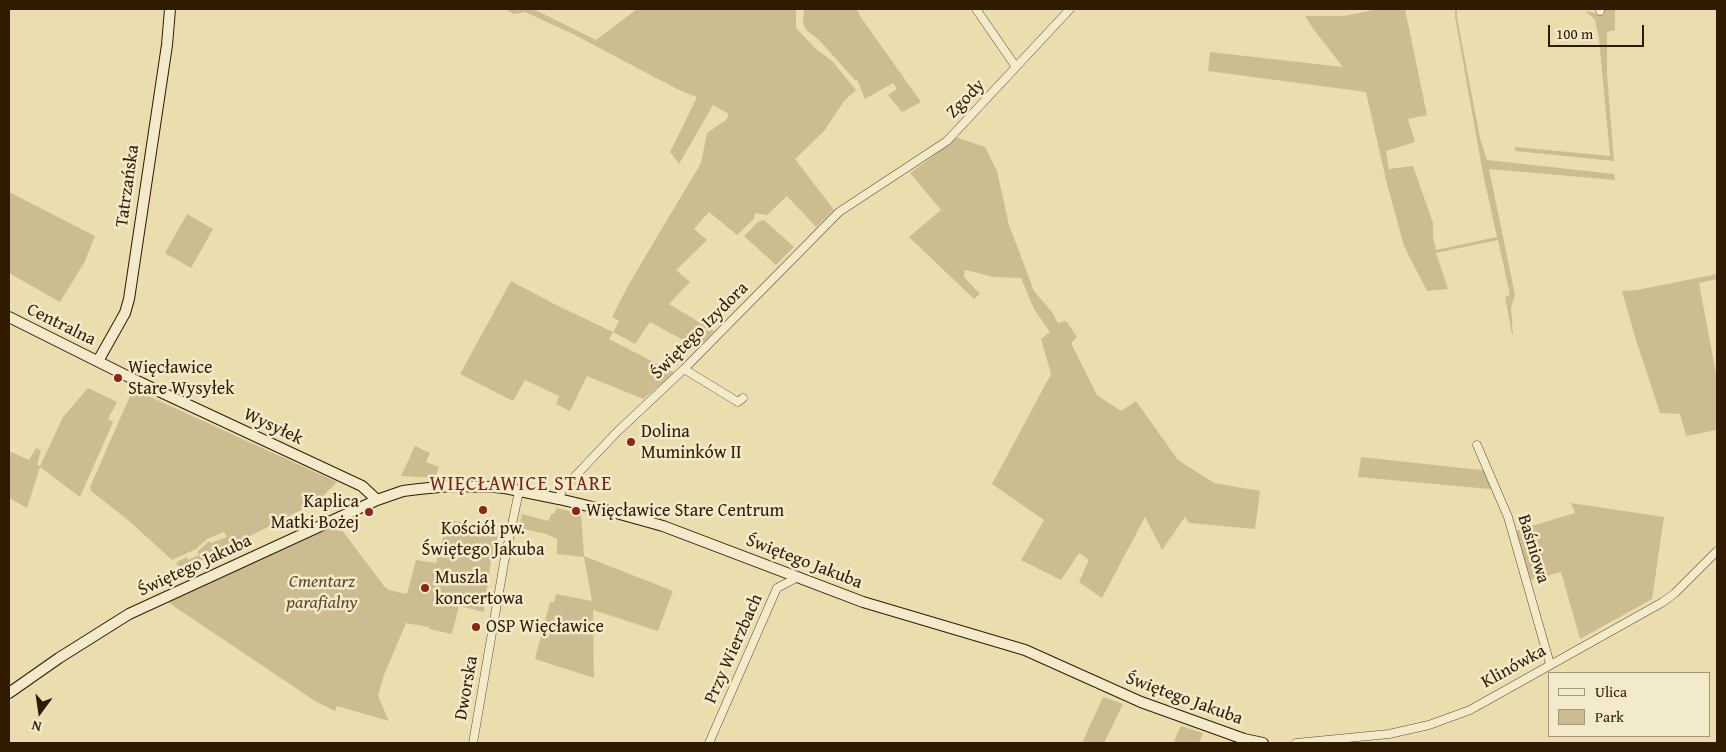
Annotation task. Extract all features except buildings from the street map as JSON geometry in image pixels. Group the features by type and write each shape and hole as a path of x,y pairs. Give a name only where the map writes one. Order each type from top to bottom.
{"street":[{"name":"Tatrzańska","path":"98,361 125,313 129,299 167,44 170,9"},
{"path":"976,9 1016,67"},
{"name":"Zgody","path":"869,192 947,141 1070,9"},
{"name":"Świętego Izydora","path":"560,499 562,490 618,432 684,369 839,212 869,192"},
{"name":"Centralna","path":"9,317 98,361"},
{"name":"Wysyłek","path":"98,361 362,486 377,500"},
{"path":"684,369 738,402 743,398"},
{"name":"Baśniowa","path":"1477,445 1508,517 1550,664"},
{"name":"Świętego Jakuba","path":"9,693 59,658 128,614 377,500 403,491 450,486 506,488 560,499 662,526 887,610 1025,650 1141,702 1244,739 1263,743"},
{"name":"Dworska","path":"473,743 504,563 519,491"},
{"name":"Klinówka","path":"1296,743 1389,734 1429,725 1470,710 1663,602 1675,593 1717,551"},
{"name":"Przy Wierzbach","path":"709,743 777,588 798,577"}],"green space":[{"path":"504,9 533,9 596,40 637,9 796,9 796,28 814,47 833,62 856,90 844,101 824,131 795,159 834,210 816,227 787,196 767,215 755,213 754,219 737,235 709,212 694,229 707,240 676,270 690,282 669,304 714,331 698,348 650,322 635,344 613,332 619,321 612,317 629,284 701,163 707,133 726,120 729,114 713,105 679,164 670,152 697,97 677,89 575,35 525,12 514,14"},
{"path":"804,9 857,9 921,102 902,112 888,95 897,89 893,83 865,99 857,79 855,80 819,40 806,30 803,23"},
{"path":"1378,9 1405,9 1427,115 1408,119 1415,142 1386,151 1389,169 1413,166 1433,223 1433,237 1436,250 1497,237 1483,174 1455,9 1457,9 1480,138 1487,160 1614,174 1615,180 1489,169 1515,295 1511,307 1513,334 1505,297 1510,295 1498,240 1436,253 1448,289 1427,291 1404,246 1386,180 1366,92 1208,71 1210,52 1343,67 1305,16 1344,16"},
{"path":"1604,9 1615,9 1615,30 1607,32 1607,74 1614,161 1515,151 1515,147 1610,156 1599,39 1595,20 1585,11 1604,15"},
{"path":"956,137 985,147 997,171 1009,225 1034,291 1052,312 1058,323 1066,321 1077,337 1071,343 1097,395 1121,411 1136,401 1178,460 1214,483 1260,491 1255,529 1189,523 1185,517 1162,550 1145,517 1102,598 1079,582 1089,560 1079,553 1061,580 1021,560 1044,520 992,484 1051,374 1041,339 1050,332 1034,309 1021,278 994,277 965,270 964,277 980,294 974,299 909,237 941,210 910,173"},
{"path":"9,192 95,236 84,263 60,302 9,273"},
{"path":"187,214 213,229 191,268 165,253"},
{"path":"764,220 794,247 776,265 744,236 758,222"},
{"path":"1717,274 1717,279 1699,283 1717,379 1717,430 1686,436 1680,414 1660,413 1622,291 1637,290"},
{"path":"511,281 613,332 609,339 675,373 643,399 587,376 570,411 556,404 559,396 525,380 513,401 460,374"},
{"path":"88,388 117,402 108,419 113,422 80,497 40,467 27,508 9,498 9,451 29,460 36,448 41,450 37,465 40,466 63,417"},
{"path":"133,389 337,482 317,502 183,570 176,564 178,561 187,557 188,560 199,555 198,551 209,541 211,543 227,537 224,532 207,539 196,549 172,560 128,520 91,491 90,487"},
{"path":"415,446 430,453 426,462 439,467 435,478 401,476"},
{"path":"1361,457 1490,471 1500,490 1358,477"},
{"path":"1571,503 1664,517 1652,599 1580,639 1561,572 1531,580 1515,531 1575,513"},
{"path":"557,508 581,514 584,556 673,591 658,631 593,610 594,678 535,659 550,602 554,602 556,594 592,601 584,557 557,554 557,539 546,534 519,528 522,514 548,521"},
{"name":"Cmentarz parafialny","path":"448,519 499,532 491,560 484,612 459,606 452,634 406,623 384,675 378,696 389,721 337,706 335,711 315,701 166,601 338,525 384,586 389,590 407,594 416,560 436,563"},
{"path":"1103,697 1123,704 1104,743 1082,743"},
{"path":"1181,726 1203,733 1199,743 1173,743"}],"place":[{"name":"Więcławice Stare Wysyłek","path":"118,378"},
{"name":"Dolina Muminków II","path":"631,442"},
{"name":"Kościół pw. Świętego Jakuba","path":"483,510"},
{"name":"Więcławice Stare Centrum","path":"576,511"},
{"name":"Kaplica Matki Bożej","path":"369,512"},
{"name":"Muszla koncertowa","path":"425,588"},
{"name":"OSP Więcławice","path":"476,627"}],"district":[{"name":"WIĘCŁAWICE STARE","path":"521,485"}]}
